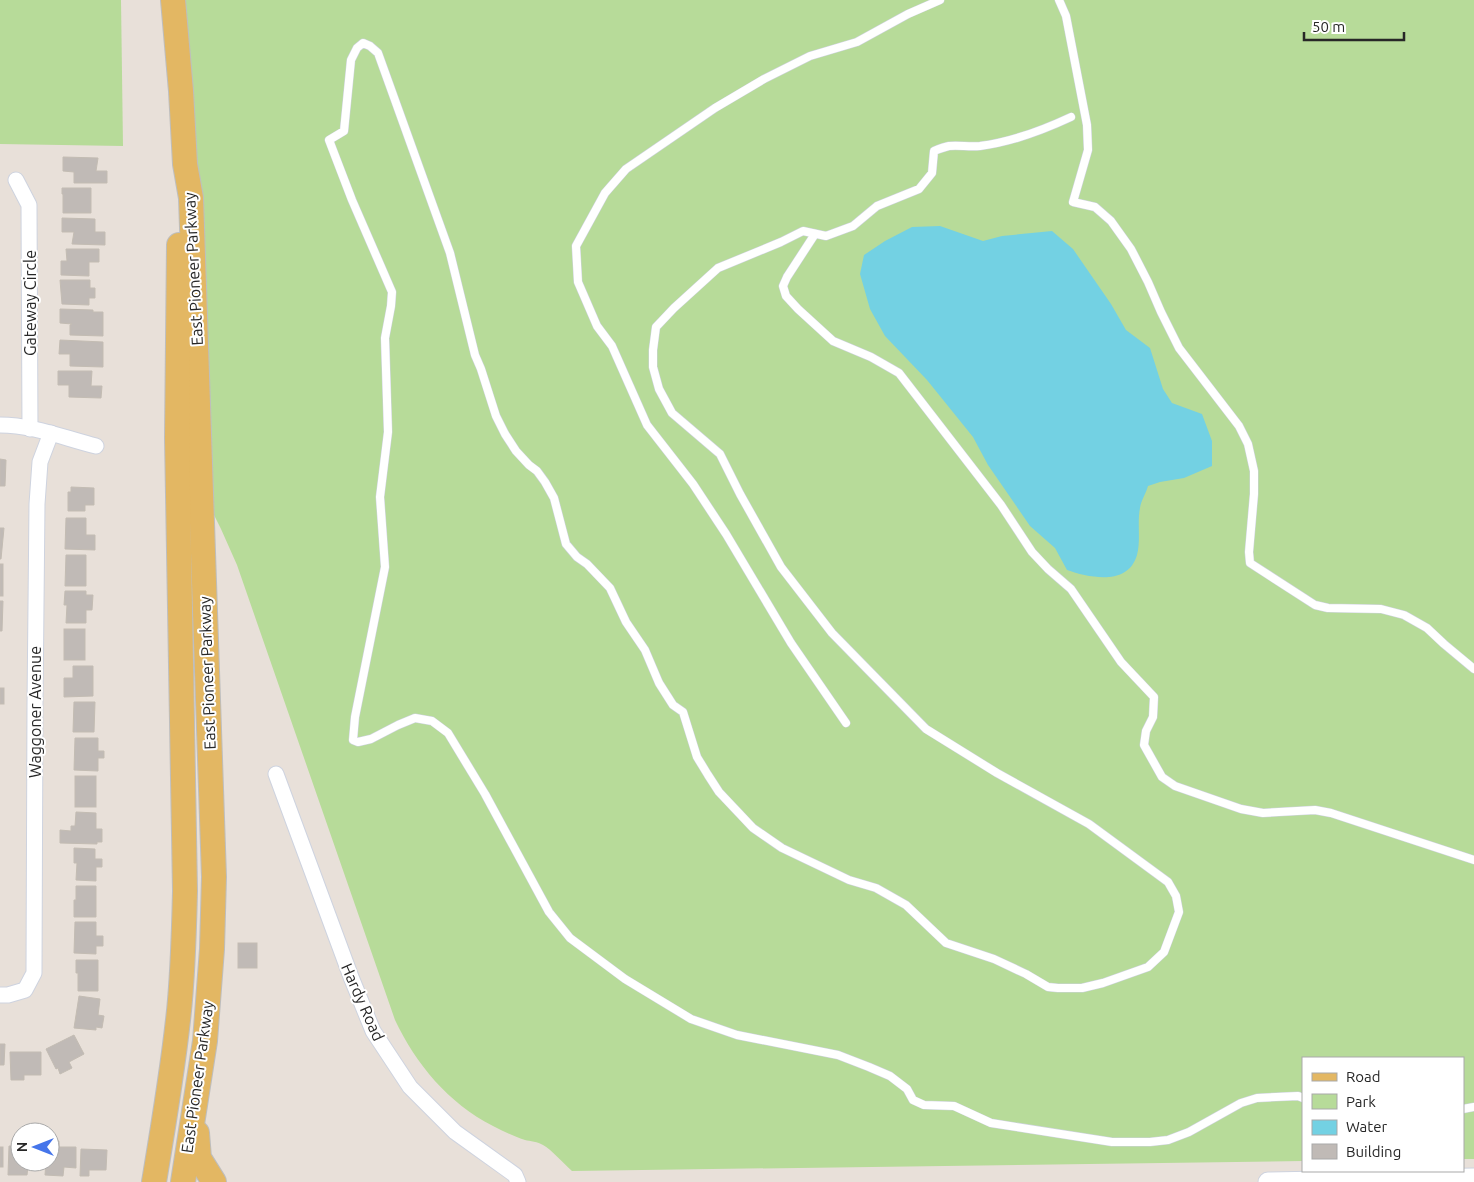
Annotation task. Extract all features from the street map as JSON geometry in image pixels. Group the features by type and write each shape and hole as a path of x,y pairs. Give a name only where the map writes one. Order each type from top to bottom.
{"main road":[{"name":"East Pioneer Parkway","path":"173,0 185,164 191,198 214,877 212,949 206,1032 183,1182"},
{"name":"East Pioneer Parkway","path":"154,1182 172,1074 179,1018 185,891 177,438 180,199 185,164"},
{"path":"194,1113 199,1158 214,1182"}],"street":[{"name":"Gateway Circle","path":"16,180 30,205 30,429"},
{"path":"0,425 51,433 96,446"},
{"name":"Waggoner Avenue","path":"0,995 8,995 25,990 34,974 38,504 40,462 51,433"},
{"name":"Hardy Road","path":"276,774 373,1032 410,1087 454,1132 515,1175 518,1182"},
{"path":"1268,1182 1474,1178"}],"lane":[{"path":"846,723 791,642 726,534 693,484 647,425 612,346 597,326 578,282 576,246 605,192 626,169 715,108 764,79 810,56 857,42 908,14 940,0"},
{"path":"1059,0 1066,16 1087,125 1088,150 1073,202 1095,207 1111,221 1140,265 1179,348 1239,426 1248,444 1254,471 1250,563 1315,605 1328,608 1381,609 1404,615 1427,628 1474,669"},
{"path":"1071,117 1029,135 1006,142 972,147 949,146 934,151 932,173 920,189 877,206 853,226 826,236 803,231 718,268 656,327 653,367 659,388 672,413 720,454 781,567 832,632 926,729 996,773 1089,824 1168,882 1176,896 1179,912 1164,952 1148,967 1103,983 1082,988 1048,987 994,959 946,943 906,905 876,888 849,880 782,848 753,828 719,792 697,757 682,712 673,705 658,683 645,650 626,622 610,588 566,544 554,498 550,490 537,471 516,451 496,416 475,355 468,320 450,253 378,53 363,43 351,60 344,131 329,140 352,200 392,292 385,338 388,432 380,497 385,567 355,717 353,740 358,742 372,740 398,725 415,718 432,721 448,734 485,794 549,912 570,938 625,979 691,1019 737,1035 838,1055 890,1076 907,1090 914,1100 924,1105 954,1106 991,1123 1112,1142 1168,1140 1189,1132 1242,1103 1257,1098 1298,1096 1302,1098"},
{"path":"815,234 783,286 786,296 833,340 871,357 900,373 1001,505 1032,552 1071,589 1121,662 1154,698 1153,717 1146,731 1144,745 1162,777 1175,786 1241,809 1263,813 1315,810 1331,813 1474,860"}],"green space":[{"path":"0,0 121,0 123,146 0,144"},
{"path":"174,0 1474,0 1474,1159 1464,1159 1464,1057 1302,1057 1302,1161 572,1171 546,1147 539,1143 516,1137 493,1126 462,1106 423,1067 403,1036 395,1020 237,565 212,511"}],"water":[{"path":"940,226 983,241 1002,236 1052,231 1073,249 1111,304 1126,330 1150,348 1163,389 1172,403 1202,414 1212,441 1212,466 1184,478 1148,486 1140,508 1137,555 1126,572 1107,577 1097,577 1067,570 1055,548 1030,526 988,465 973,437 927,380 885,336 870,309 860,274 864,255 885,241 912,227"}],"building":[{"path":"63,157 98,158 96,171 107,171 107,183 74,183 74,172 63,171"},
{"path":"62,188 91,188 91,213 63,213"},
{"path":"62,218 95,219 95,232 105,232 105,245 72,244 74,232 62,232"},
{"path":"66,249 99,249 99,262 89,262 89,276 61,275 61,261 67,261"},
{"path":"60,280 90,280 90,288 95,288 95,298 89,298 89,305 62,304"},
{"path":"60,309 103,312 103,336 70,335 70,325 72,324 60,323"},
{"path":"60,340 103,342 103,367 70,366 70,354 59,354"},
{"path":"58,371 92,371 91,386 102,386 101,398 69,397 69,385 58,385"},
{"path":"0,459 6,460 5,486 0,486"},
{"path":"71,487 94,488 94,505 85,505 85,511 68,511 68,492 71,492"},
{"path":"66,518 86,518 86,535 95,535 95,550 65,549"},
{"path":"0,528 4,528 1,559 0,559"},
{"path":"66,555 86,555 86,586 65,586"},
{"path":"0,564 3,564 3,596 0,596"},
{"path":"65,591 86,591 86,595 93,595 92,610 86,610 86,623 66,623 67,605 64,605"},
{"path":"0,601 3,601 2,631 0,631"},
{"path":"64,629 85,629 85,660 64,660"},
{"path":"73,666 93,666 93,696 64,697 64,678 73,678"},
{"path":"0,688 4,688 4,704 0,704"},
{"path":"74,702 95,702 94,732 73,732"},
{"path":"75,738 98,738 98,751 104,751 104,758 98,758 98,771 74,770"},
{"path":"75,776 96,776 96,807 75,807"},
{"path":"76,812 96,813 96,829 102,829 102,842 97,842 97,844 60,843 60,830 71,831 71,826 75,826"},
{"path":"74,848 95,849 95,859 102,859 102,867 96,867 96,881 76,880 77,863 74,863"},
{"path":"76,886 96,886 96,917 74,917"},
{"path":"75,922 96,922 96,936 103,936 103,946 96,946 96,954 74,953"},
{"path":"238,943 257,943 257,968 238,968"},
{"path":"76,960 98,960 98,991 78,991"},
{"path":"79,996 100,999 98,1015 104,1016 102,1028 96,1027 96,1030 74,1028"},
{"path":"74,1035 84,1054 69,1062 72,1068 60,1074 46,1049"},
{"path":"0,1044 5,1044 4,1065 0,1065"},
{"path":"10,1052 41,1052 41,1075 24,1075 24,1080 11,1080"},
{"path":"10,1146 10,1172 27,1172 27,1175 8,1175"},
{"path":"0,1147 3,1147 3,1167 0,1167"},
{"path":"60,1147 76,1147 76,1168 64,1167 63,1176 45,1175 45,1172 60,1172"},
{"path":"81,1149 107,1150 106,1170 89,1170 89,1176 80,1176"}]}
